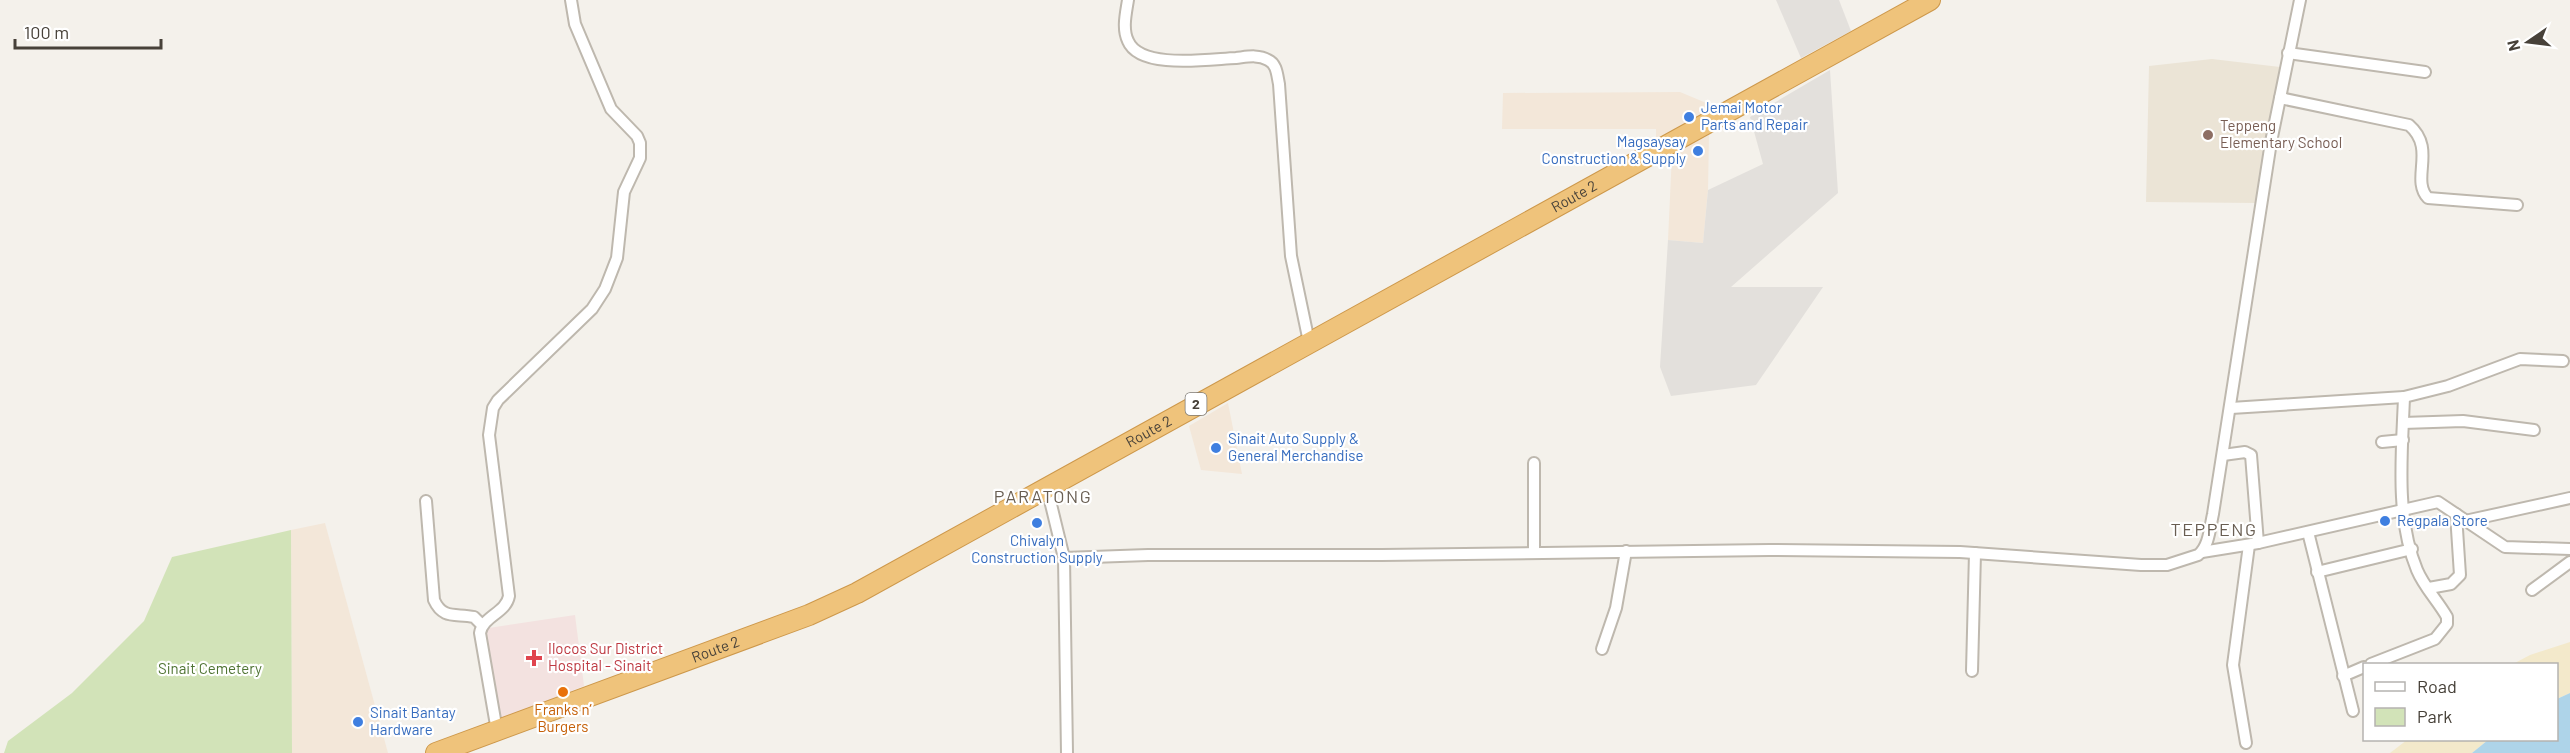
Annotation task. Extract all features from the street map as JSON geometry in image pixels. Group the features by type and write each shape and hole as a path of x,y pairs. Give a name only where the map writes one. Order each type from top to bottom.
{"highway":[{"name":"Route 2","path":"436,753 809,615 857,593 1930,0"}],"street":[{"path":"497,731 480,633 482,625 505,606 509,596 489,435 493,408 498,400 592,309 605,289 617,258 624,192 640,158 640,143 637,136 611,109 575,24 572,0"},
{"path":"1128,0 1125,28 1127,39 1138,53 1148,58 1190,61 1258,57 1269,60 1275,67 1279,84 1291,256 1310,342"},
{"path":"2202,552 2213,514 2280,98 2300,0"},
{"path":"2288,53 2425,72"},
{"path":"2280,98 2409,124 2419,134 2423,146 2422,188 2428,198 2517,206"},
{"path":"2231,408 2404,397 2448,386 2520,359 2563,361"},
{"path":"2374,663 2436,639 2446,629 2447,617 2417,569 2404,509 2404,397"},
{"path":"2403,423 2463,421 2534,430"},
{"path":"2382,442 2403,440"},
{"path":"2223,455 2245,452 2250,455 2253,544 2233,665 2246,743"},
{"path":"1534,463 1534,553"},
{"path":"1047,488 1064,558 1067,753"},
{"path":"2460,517 2570,498"},
{"path":"426,501 434,600 438,608 450,616 474,617 482,625"},
{"path":"1064,558 1160,555 1770,550 1975,553 2167,565 2202,552 2253,544 2438,502 2505,547 2570,549"},
{"path":"2429,588 2451,584 2460,575 2460,517"},
{"path":"2307,532 2353,711"},
{"path":"2318,572 2412,549"},
{"path":"1602,649 1616,608 1626,551"},
{"path":"1972,671 1975,553"},
{"path":"2532,590 2570,562"},
{"path":"2343,676 2363,667"}],"shaded area":[{"path":"1776,0 1839,0 1851,31 1801,58"},
{"name":"Teppeng Elementary School","path":"2212,59 2280,67 2256,203 2146,202 2149,66"},
{"path":"1830,70 1838,193 1731,287 1823,287 1756,385 1671,396 1660,367 1668,240 1703,243 1708,190 1763,164 1750,117"},
{"path":"1680,92 1716,107 1656,141 1656,129 1502,129 1503,93"},
{"path":"1709,135 1708,190 1703,243 1668,240 1672,154"},
{"name":"Sinait Auto Supply & General Merchandise","path":"1228,403 1242,474 1201,470 1189,426"},
{"path":"325,523 388,753 292,753 291,530"},
{"name":"Ilocos Sur District Hospital - Sinait","path":"575,615 584,686 497,721 482,629"}],"green space":[{"name":"Sinait Cemetery","path":"291,530 292,753 4,753 8,741 72,693 144,621 172,557"}],"sand":[{"path":"2570,642 2570,693 2558,699 2558,663 2515,663 2530,655"},
{"path":"2406,741 2487,741 2472,753 2390,753"}],"water":[{"path":"2570,693 2570,753 2472,753 2487,741 2558,741 2558,699"}],"place":[{"name":"Jemai Motor Parts and Repair","path":"1689,117"},
{"name":"Teppeng Elementary School","path":"2208,135"},
{"name":"Magsaysay Construction & Supply","path":"1698,151"},
{"name":"Sinait Auto Supply & General Merchandise","path":"1216,448"},
{"name":"Regpala Store","path":"2385,521"},
{"name":"Chivalyn Construction Supply","path":"1037,523"},
{"name":"Ilocos Sur District Hospital - Sinait","path":"534,658"},
{"name":"Franks n’ Burgers","path":"563,692"},
{"name":"Sinait Bantay Hardware","path":"358,722"}],"district":[{"name":"PARATONG","path":"1043,497"},
{"name":"TEPPENG","path":"2214,530"}]}
